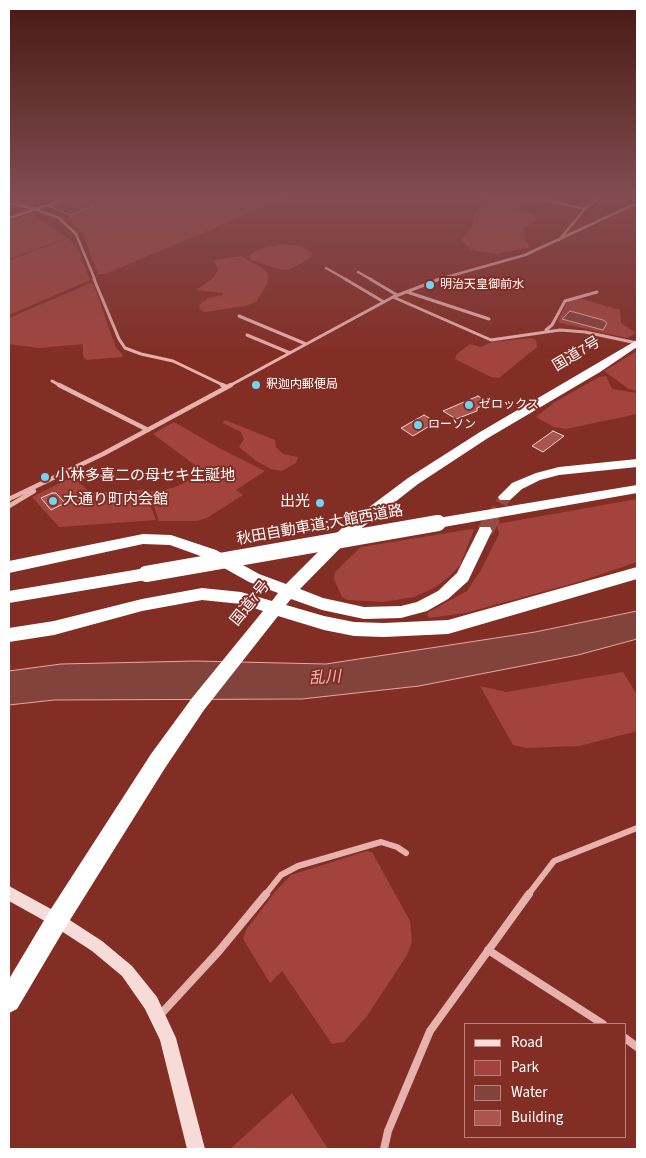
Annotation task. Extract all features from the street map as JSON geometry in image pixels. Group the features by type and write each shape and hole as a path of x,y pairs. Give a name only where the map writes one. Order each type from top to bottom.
{"highway":[{"name":"国道7号","path":"9,1001 57,920 158,761 198,704 288,592 349,530 413,481 476,440 637,343"},
{"path":"505,497 517,486 536,476 637,463"},
{"name":"秋田自動車道;大館西道路","path":"9,598 637,489"},
{"path":"9,567 143,539 166,540 185,544 211,554 254,578 332,607 364,614 401,612 421,607 442,595 463,577 486,531"},
{"path":"9,635 54,628 142,605 202,594 241,598 324,623 354,628 402,629 448,626 637,573"}],"street":[{"path":"83,250 119,339 125,348 141,354 173,361 227,387"},
{"path":"9,499 51,480 148,430 395,296 536,250"},
{"path":"326,268 384,302"},
{"path":"358,272 395,296 491,340 545,331 585,332 637,343"},
{"path":"407,291 489,320"},
{"path":"545,331 552,325 565,301 597,292"},
{"path":"239,316 306,344"},
{"path":"247,335 290,352"},
{"path":"52,381 148,430"},
{"path":"9,506 51,480"},
{"path":"384,1149 388,1131 430,1031 554,861 637,828"},
{"path":"158,1018 219,951 281,875 298,866 381,842 397,847 406,853"},
{"path":"9,893 57,920 97,946 128,971 151,1003 168,1038 196,1149"},
{"path":"488,950 601,1023"},
{"path":"626,1039 637,1046"}],"green space":[{"path":"9,250 34,250 9,259"},
{"path":"36,250 78,250 90,280 9,315 9,260"},
{"path":"89,250 162,250 105,274 98,274"},
{"path":"258,250 308,250 312,253 312,257 290,269 282,270 251,260 249,255"},
{"path":"472,250 516,250 497,254"},
{"path":"241,256 265,270 268,275 267,284 256,302 245,306 204,312 199,308 200,304 208,298 223,295 223,293 196,290 215,275 218,269 214,260"},
{"path":"91,283 94,285 116,348 123,355 122,357 86,360 83,356 83,344 39,348 9,344 9,318"},
{"path":"579,298 620,310 621,323 636,333 627,338 560,323 558,320 568,301"},
{"path":"531,338 536,340 537,347 499,378 491,377 455,359 457,354 470,344 481,347 492,342"},
{"path":"637,351 637,391 629,389 604,371"},
{"path":"606,376 612,389 637,393 637,414 566,429 554,427 536,417 555,402 599,377"},
{"path":"225,420 275,440 276,447 283,454 298,457 296,463 282,471 271,469 256,461 239,447 244,439 241,432 223,423"},
{"path":"174,422 219,448 265,471 236,490 243,495 207,518 196,521 159,521 149,492 173,488 203,471 153,434"},
{"path":"72,477 90,492 125,492 144,489 156,520 59,527 32,497"},
{"path":"637,499 637,562 578,582 465,613 429,618 427,613 467,591 481,570 499,534 497,524"},
{"path":"474,530 460,565 450,576 434,588 414,597 383,602 348,600 342,597 334,579 335,572 361,547"},
{"path":"623,672 637,695 637,731 579,746 527,748 513,745 480,686 506,692"},
{"path":"367,851 372,852 410,921 412,942 407,955 367,1016 344,1042 332,1044 282,971 270,983 243,939 246,930 275,892 291,875"},
{"path":"292,1093 328,1149 230,1149"}],"water":[{"path":"570,311 603,320 607,323 603,330 562,319"},
{"name":"乱川","path":"637,611 637,639 578,655 419,686 302,699 54,700 9,705 9,671 61,664 195,661 326,664 535,632"}],"building":[{"name":"ゼロックス","path":"478,396 488,403 477,408 477,411 456,419 443,411"},
{"name":"ローソン","path":"424,415 436,422 413,436 401,428"},
{"path":"553,431 564,436 543,452 532,446"},
{"name":"大通り町内会館","path":"56,493 65,503 51,510 41,498"}],"tunnel":[{"path":"492,519 505,497"},
{"path":"485,531 493,517"}],"place":[{"name":"明治天皇御前水","path":"430,285"},
{"name":"釈迦内郵便局","path":"256,385"},
{"name":"ゼロックス","path":"469,405"},
{"name":"ローソン","path":"418,425"},
{"name":"小林多喜二の母セキ生誕地","path":"45,477"},
{"name":"大通り町内会館","path":"53,501"},
{"name":"出光","path":"320,503"}]}
